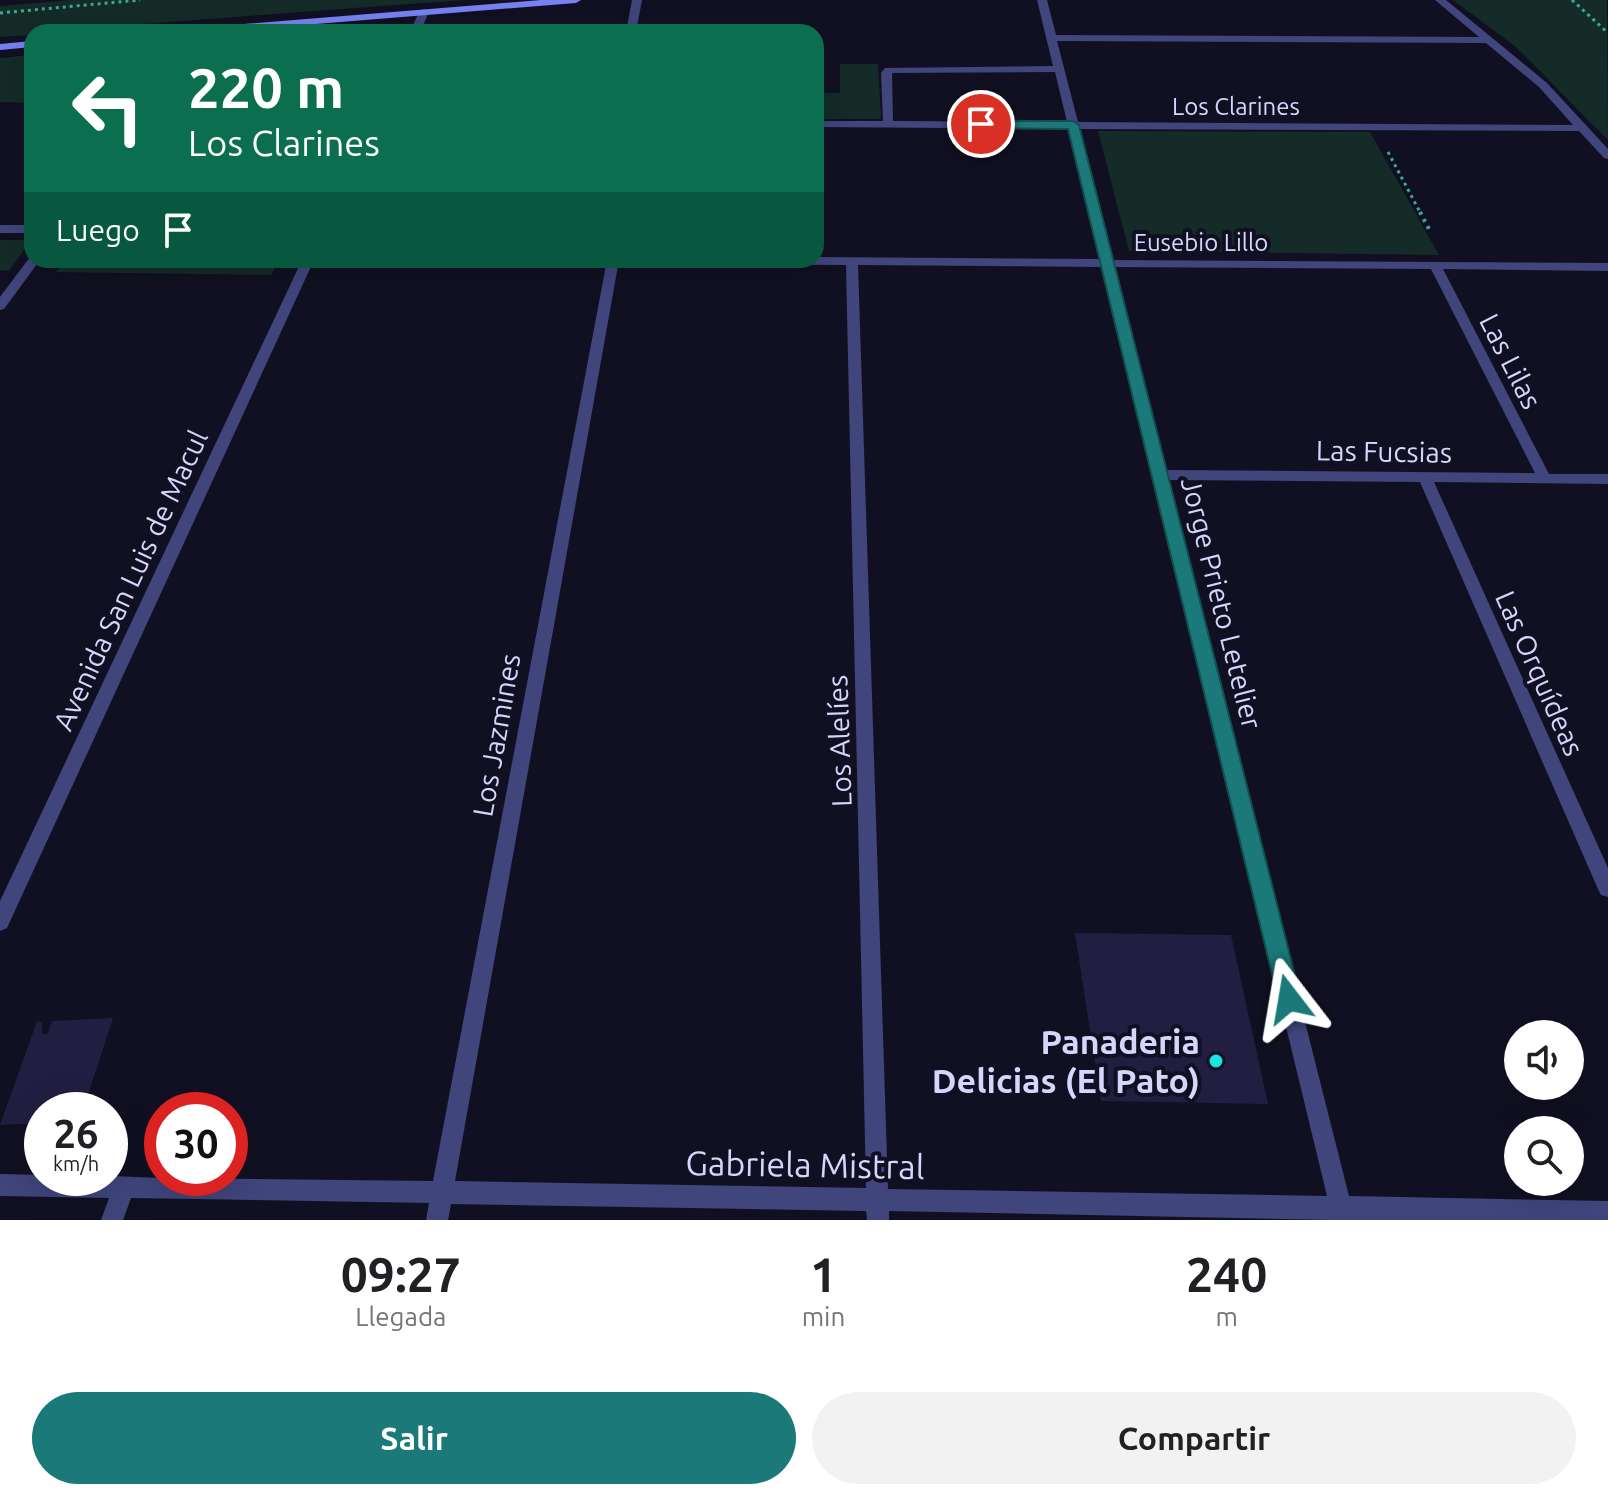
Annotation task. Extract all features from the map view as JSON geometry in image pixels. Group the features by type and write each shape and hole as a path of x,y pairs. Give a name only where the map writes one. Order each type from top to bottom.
{"main road":[{"path":"280,24 576,0"},
{"path":"0,47 24,45"}],"street":[{"path":"632,24 637,0"},
{"name":"Jorge Prieto Letelier","path":"1042,0 1342,1214"},
{"path":"1440,0 1543,85 1608,156"},
{"path":"419,24 424,12"},
{"path":"1051,38 1489,40"},
{"path":"888,124 886,73 893,69 1059,69"},
{"name":"Los Clarines","path":"824,124 1584,128"},
{"path":"0,229 24,229"},
{"name":"Eusebio Lillo","path":"824,261 1608,267"},
{"name":"Los Alelíes","path":"852,261 878,1210"},
{"name":"Las Lilas","path":"1435,265 1545,479"},
{"path":"0,306 28,268"},
{"name":"Avenida San Luis de Macul","path":"0,922 304,268"},
{"name":"Los Jazmines","path":"437,1220 612,268"},
{"name":"Las Fucsias","path":"1160,475 1608,479"},
{"name":"Las Orquídeas","path":"1425,478 1608,889"},
{"name":"Gabriela Mistral","path":"0,1185 24,1185"},
{"name":"Gabriela Mistral","path":"128,1186 443,1192 878,1210 1342,1214 1608,1212"},
{"path":"112,1220 120,1196"}],"path":[{"path":"0,13 140,0"},
{"path":"1572,0 1608,33"},
{"path":"1374,127 1430,231"}],"green space":[{"path":"71,0 464,0 140,24 24,24 24,36 0,37 0,6"},
{"path":"1453,0 1607,0 1608,140 1516,47"},
{"path":"24,56 24,103 0,102 0,58"},
{"path":"840,64 878,64 881,119 824,119 824,93 840,93"},
{"path":"1098,131 1370,132 1439,255 1129,251"},
{"path":"0,240 24,240 24,250 9,271 0,270"},
{"path":"59,268 275,268 271,275 56,272"}],"building":[{"path":"1075,933 1231,935 1268,1104 1101,1101"},
{"path":"113,1018 89,1092 24,1092 24,1124 0,1125 37,1021 42,1022 42,1034 48,1033 52,1021"}],"place":[{"name":"Panaderia Delicias (El Pato)","path":"1216,1061"}],"route":[{"path":"981,124 1073,125 1289,999"}]}
